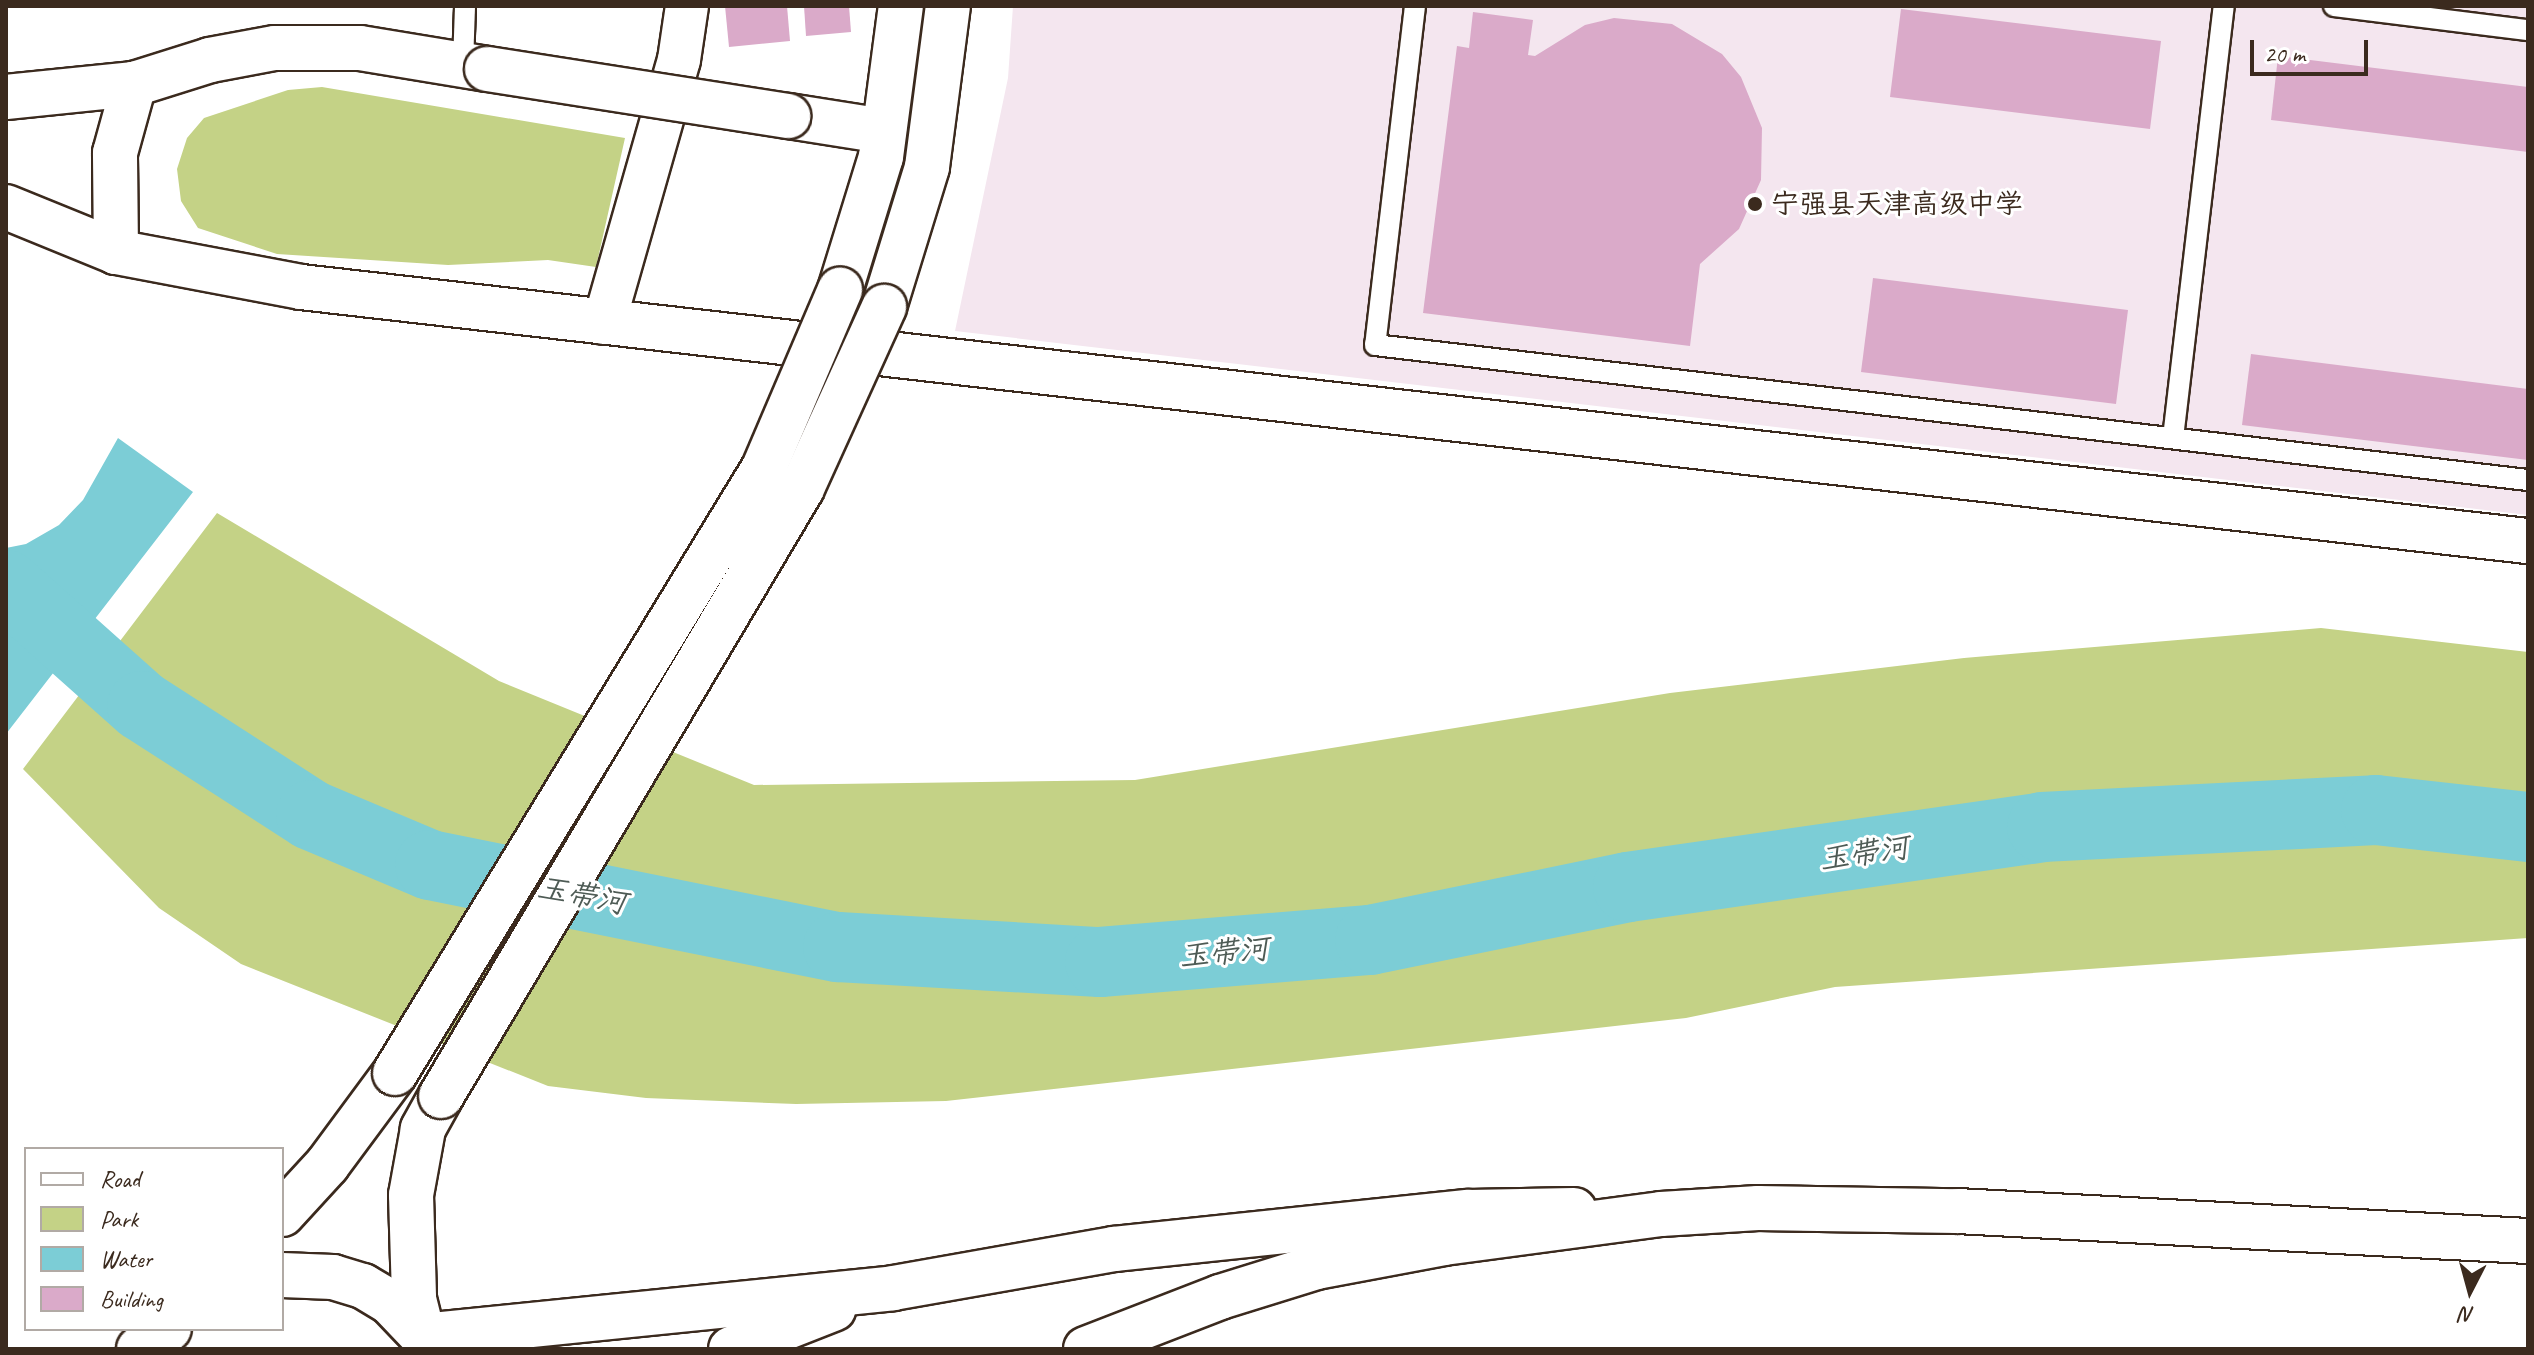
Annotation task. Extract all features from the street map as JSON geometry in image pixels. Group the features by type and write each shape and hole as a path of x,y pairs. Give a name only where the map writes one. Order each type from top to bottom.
{"main road":[{"path":"284,1212 327,1165 395,1073 764,468 840,290 884,131 901,6"},
{"path":"428,1342 414,1299 411,1195 423,1129 802,488 884,307 927,167 948,6"},
{"path":"6,97 134,84 210,60 275,48 360,48 884,131"},
{"path":"116,252 115,153 134,84"},
{"path":"6,207 116,252 301,287 2528,541"},
{"path":"428,1342 893,1288 1114,1249 1469,1212 1758,1208 1972,1211 2528,1241"},
{"path":"1086,1349 1220,1297 1332,1264 1613,1218 1758,1208"},
{"path":"284,1275 333,1277 363,1286 390,1302 428,1342"},
{"path":"731,1349 893,1288"},
{"path":"139,1349 166,1331"},
{"path":"168,1349 182,1331"}],"street":[{"path":"604,323 679,60 687,6"}],"lane":[{"path":"465,6 475,67"},
{"path":"1415,6 1375,345 2528,480"},
{"path":"2173,438 2224,6"},
{"path":"2334,6 2528,30"}],"shaded area":[{"name":"宁强县天津高级中学","path":"1013,6 2528,6 2528,515 955,331 1008,78"}],"green space":[{"path":"322,87 625,138 596,267 548,260 448,265 277,254 198,228 181,201 177,169 187,138 204,118 288,90"},
{"path":"217,513 499,681 754,785 1135,780 1670,693 1964,658 2321,628 2528,652 2528,938 1835,987 1686,1018 946,1101 796,1104 646,1098 548,1086 241,964 159,908 23,769"}],"water":[{"path":"118,438 193,492 6,734 6,548 26,544 59,525 83,500"}],"building":[{"path":"725,6 787,6 790,41 729,47"},
{"path":"804,6 849,6 851,32 806,36"},
{"path":"1901,9 2161,41 2150,129 1890,97"},
{"path":"1473,12 1533,20 1528,55 1535,56 1585,25 1614,18 1672,24 1722,54 1741,77 1762,128 1761,180 1739,229 1700,264 1690,346 1423,313 1457,46 1469,48"},
{"path":"2278,56 2528,87 2528,152 2271,120"},
{"path":"1873,278 2128,310 2116,404 1861,372"},
{"path":"2251,354 2528,389 2528,460 2242,425"}],"waterway":[{"name":"玉带河","path":"6,585 142,706 311,815 430,865 838,947 1100,962 1370,940 1628,887 2042,827 2376,810 2528,827"}],"place":[{"name":"宁强县天津高级中学","path":"1755,204"}]}
